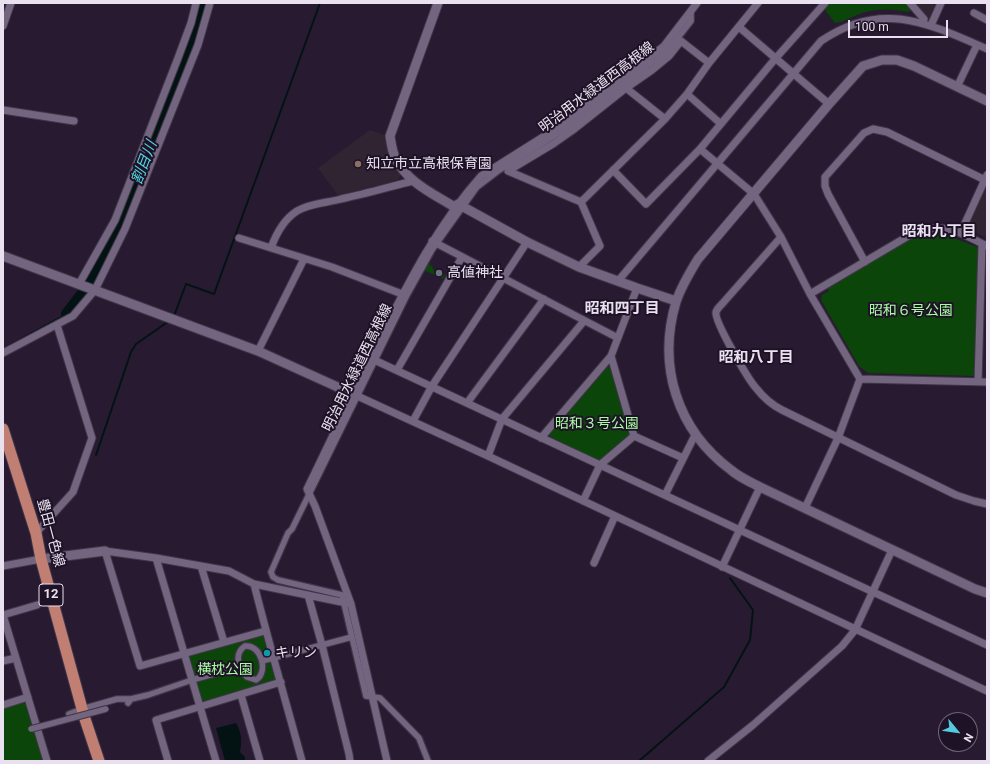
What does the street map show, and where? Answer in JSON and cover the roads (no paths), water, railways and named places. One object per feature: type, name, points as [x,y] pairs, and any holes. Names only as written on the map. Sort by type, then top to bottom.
[{"type":"main road","name":"豊田一色線","points":[[3,430],[36,534],[41,558],[82,709],[99,761]]},
{"type":"street","points":[[3,26],[11,3]]},
{"type":"street","points":[[82,285],[115,220],[178,58],[191,23],[196,3]]},
{"type":"street","points":[[3,354],[73,316],[95,290],[126,229],[198,46],[210,3]]},
{"type":"street","points":[[438,3],[390,136],[394,157],[403,170],[413,181],[527,242],[579,267],[676,301]]},
{"type":"street","points":[[579,267],[600,246],[581,202],[508,171],[553,144],[623,84],[664,46],[697,3]]},
{"type":"street","points":[[581,202],[665,119],[687,94],[758,3]]},
{"type":"street","points":[[613,170],[646,204],[700,149],[775,59],[825,3]]},
{"type":"street","points":[[910,3],[928,22]]},
{"type":"street","points":[[928,22],[941,3]]},
{"type":"street","points":[[618,281],[831,31],[846,22],[873,13],[890,12],[918,17],[987,49]]},
{"type":"street","points":[[974,13],[987,20]]},
{"type":"street","points":[[739,27],[829,104]]},
{"type":"street","points":[[387,761],[373,697],[348,604],[307,489],[373,359],[402,294],[434,242],[481,176],[562,126],[623,84],[652,70],[669,56],[681,41],[710,63]]},
{"type":"street","points":[[957,87],[977,45]]},
{"type":"street","points":[[987,101],[914,66],[897,60],[882,60],[863,66],[698,259],[685,281],[676,301],[670,330],[669,357],[672,382],[678,402],[695,435],[713,455],[731,471],[760,487],[892,550],[975,589],[987,593]]},
{"type":"street","points":[[623,84],[665,119]]},
{"type":"street","points":[[687,94],[721,124]]},
{"type":"street","points":[[3,110],[74,121]]},
{"type":"street","points":[[865,262],[828,194],[825,186],[825,177],[864,133],[874,129],[887,132],[986,177],[961,232]]},
{"type":"street","points":[[700,149],[754,194],[781,238],[810,294],[860,379]]},
{"type":"street","points":[[271,248],[276,233],[289,217],[298,211],[311,205],[342,199],[413,181]]},
{"type":"street","points":[[810,294],[910,235],[924,230],[941,228],[953,229],[961,232],[985,245],[978,382]]},
{"type":"street","points":[[239,238],[332,267],[402,294]]},
{"type":"street","points":[[781,238],[716,312],[717,319],[755,388],[770,403],[782,410],[956,495],[974,502],[987,504]]},
{"type":"street","points":[[434,242],[618,338]]},
{"type":"street","name":"明治用水緑道西高根線","points":[[373,359],[434,242]]},
{"type":"street","points":[[413,421],[432,386],[527,242]]},
{"type":"street","points":[[3,256],[258,351],[413,421],[987,691]]},
{"type":"street","points":[[397,370],[462,257]]},
{"type":"street","points":[[258,351],[304,259]]},
{"type":"street","points":[[541,438],[611,356],[637,288]]},
{"type":"street","points":[[467,403],[544,299]]},
{"type":"street","points":[[488,456],[502,419],[584,321]]},
{"type":"street","points":[[36,534],[73,492],[92,438],[57,325]]},
{"type":"street","points":[[611,356],[634,436],[683,458]]},
{"type":"street","points":[[373,359],[987,645]]},
{"type":"street","points":[[805,508],[838,438],[860,379]]},
{"type":"street","points":[[860,379],[987,382]]},
{"type":"street","points":[[665,495],[695,435]]},
{"type":"street","points":[[583,501],[600,465],[634,436]]},
{"type":"street","points":[[722,567],[760,487]]},
{"type":"street","points":[[309,494],[292,529],[288,533],[271,572],[273,577],[278,580],[342,595],[348,604],[352,637],[366,696],[380,698],[419,738],[428,761]]},
{"type":"street","points":[[594,563],[615,516]]},
{"type":"street","points":[[708,761],[842,646],[855,630],[892,550]]},
{"type":"street","points":[[3,566],[41,558],[105,552],[156,558],[228,571],[254,584],[348,604]]},
{"type":"street","points":[[105,552],[140,666],[266,631]]},
{"type":"street","points":[[156,558],[216,761]]},
{"type":"street","points":[[201,566],[224,642]]},
{"type":"street","points":[[254,584],[302,761]]},
{"type":"street","points":[[308,595],[322,645],[350,761]]},
{"type":"street","points":[[37,605],[3,615],[47,761]]},
{"type":"street","points":[[262,661],[352,637]]},
{"type":"street","points":[[245,646],[249,646],[254,648],[262,661],[261,676],[256,680],[246,677],[239,667],[239,653],[245,646]]},
{"type":"street","points":[[3,661],[16,658]]},
{"type":"street","points":[[69,714],[117,699],[129,701],[192,680],[239,667]]},
{"type":"street","points":[[168,761],[156,720],[281,682]]},
{"type":"street","points":[[241,694],[260,761]]},
{"type":"street","points":[[3,705],[28,698]]},
{"type":"street","points":[[31,729],[106,709]]},
{"type":"waterway","name":"割目川","points":[[67,314],[84,292],[123,221],[188,54],[198,26],[202,3]]},
{"type":"waterway","points":[[174,316],[186,284],[214,294],[320,3]]},
{"type":"waterway","points":[[3,349],[67,314]]},
{"type":"waterway","points":[[96,455],[131,352],[136,344],[169,321]]},
{"type":"waterway","points":[[639,761],[724,687],[750,640],[753,610],[730,578]]},
{"type":"place","name":"知立市立高根保育園","points":[[358,164]]},
{"type":"place","name":"高値神社","points":[[439,273]]},
{"type":"place","name":"キリン","points":[[267,653]]},
{"type":"district","name":"昭和九丁目","points":[[939,232]]},
{"type":"district","name":"昭和四丁目","points":[[622,309]]},
{"type":"district","name":"昭和八丁目","points":[[756,358]]},
{"type":"park label","name":"昭和６号公園","points":[[911,311]]},
{"type":"park label","name":"昭和３号公園","points":[[597,424]]},
{"type":"park label","name":"横枕公園","points":[[225,670]]}]
